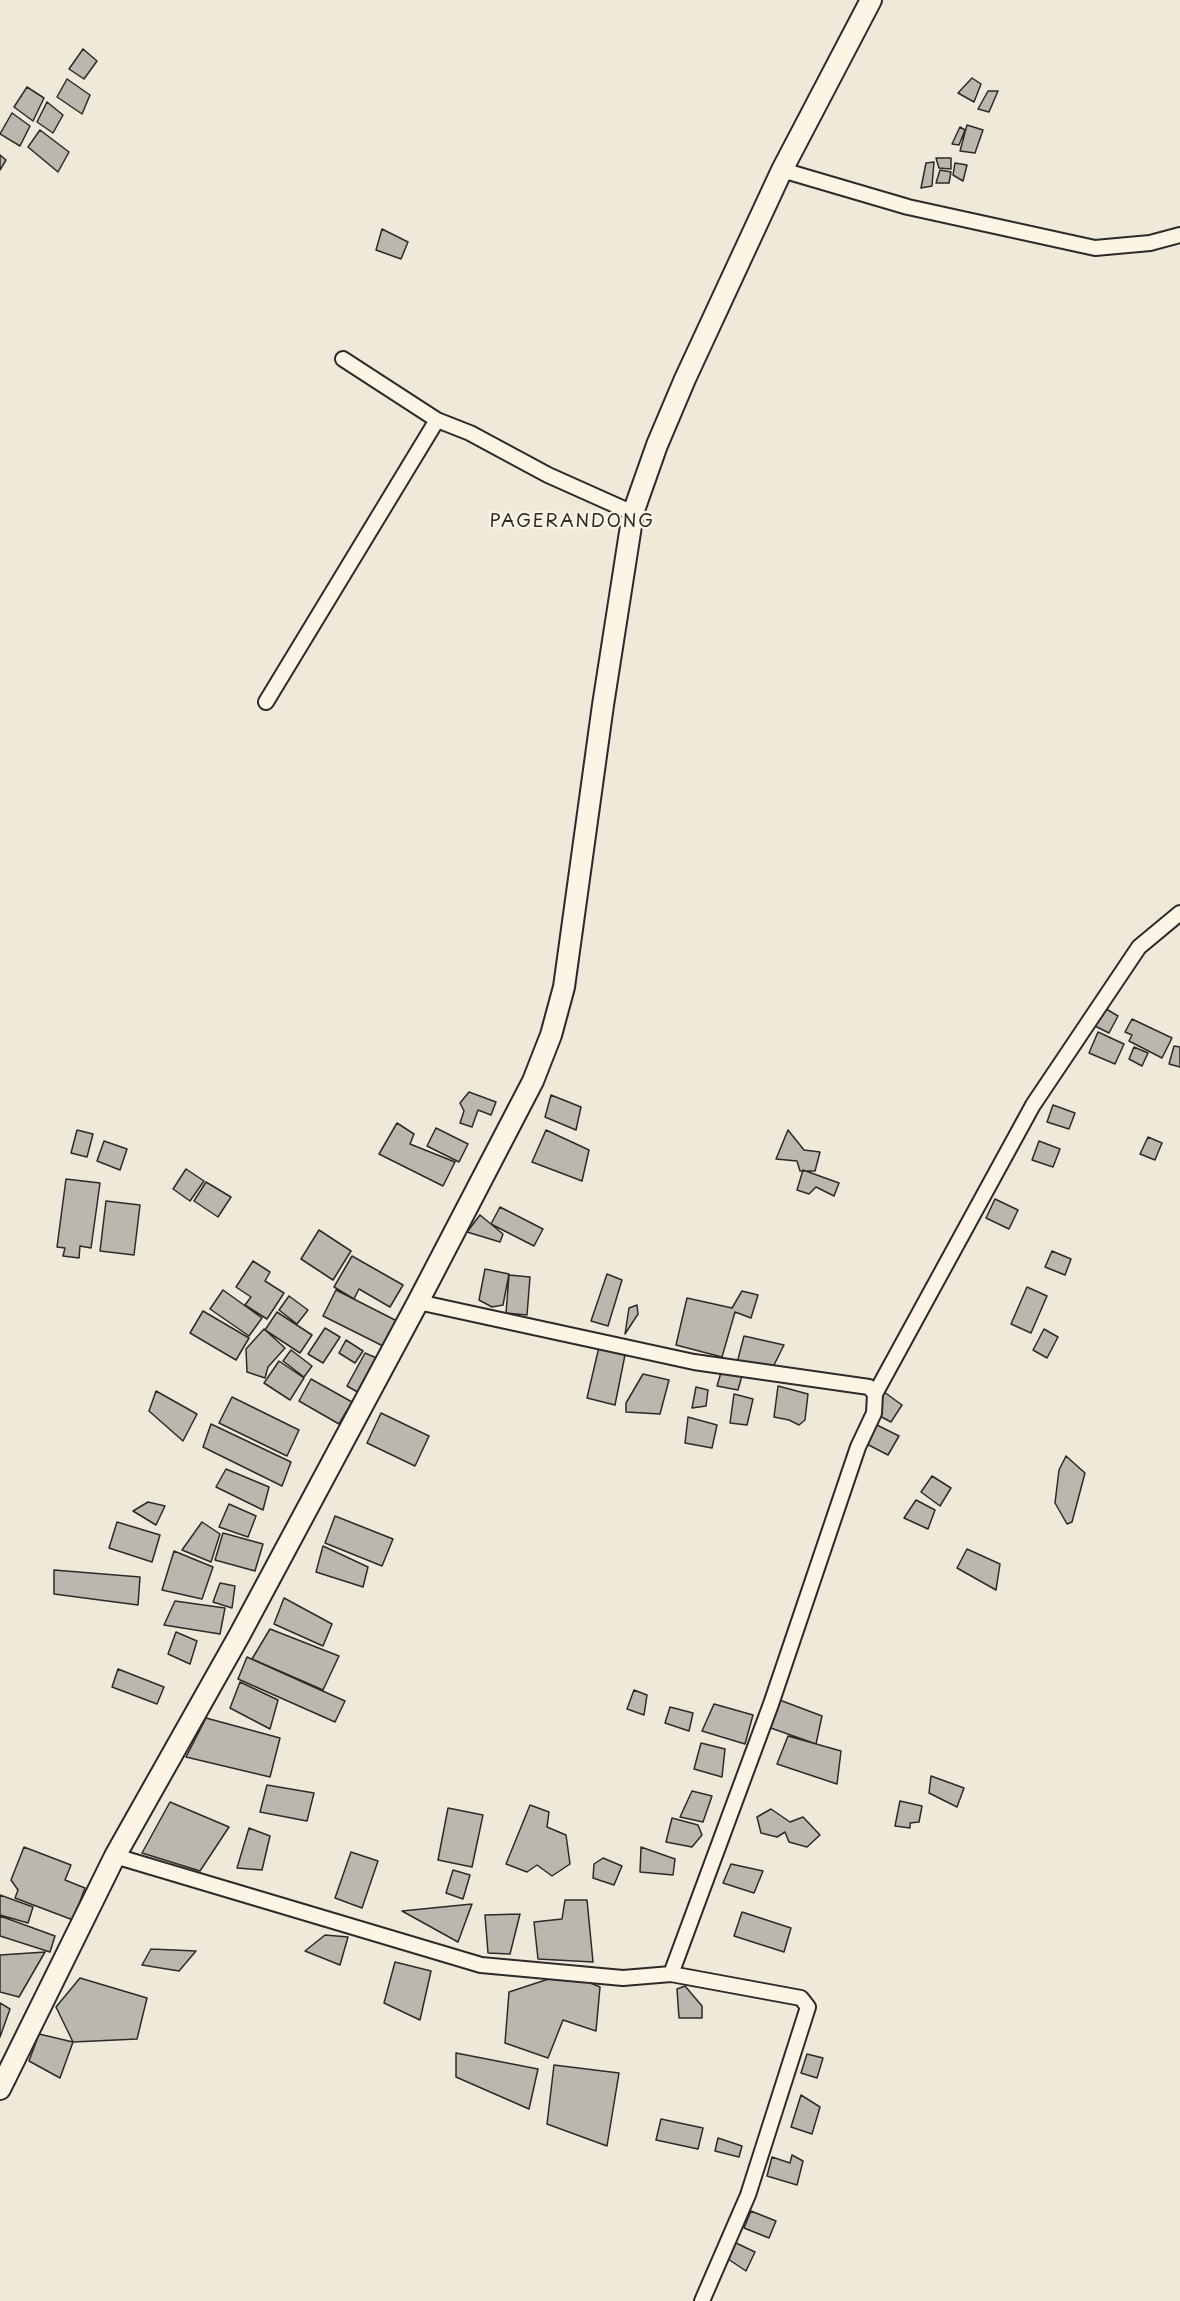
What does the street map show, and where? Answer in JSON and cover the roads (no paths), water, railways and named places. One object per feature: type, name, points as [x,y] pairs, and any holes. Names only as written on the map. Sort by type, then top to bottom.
[{"type":"street","points":[[0,2089],[116,1856],[239,1636],[418,1302],[533,1081],[551,1035],[564,987],[603,705],[633,513],[657,446],[685,379],[782,170],[871,0]]},
{"type":"street","points":[[782,170],[908,207],[1095,248],[1150,243],[1180,235]]},
{"type":"street","points":[[343,359],[437,420],[470,432],[548,475],[633,513]]},
{"type":"street","points":[[266,702],[437,420]]},
{"type":"street","points":[[670,1974],[771,1704],[858,1447],[874,1413],[875,1394],[1033,1105],[1139,947],[1180,913]]},
{"type":"street","points":[[418,1302],[694,1362],[869,1388],[875,1394]]},
{"type":"street","points":[[116,1856],[481,1965],[623,1978],[670,1974],[801,1998],[808,2007],[748,2195],[702,2301]]},
{"type":"district","name":"PAGERANDONG","points":[[572,522]]}]
